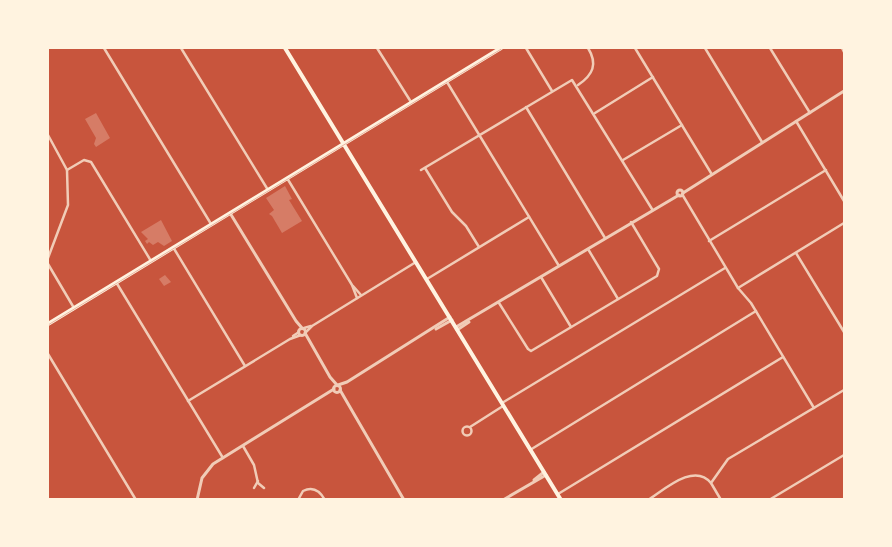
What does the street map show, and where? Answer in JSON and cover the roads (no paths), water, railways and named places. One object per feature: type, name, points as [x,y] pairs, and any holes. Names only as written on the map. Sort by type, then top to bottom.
[{"type":"main road","points":[[286,48],[561,500]]},
{"type":"main road","points":[[48,324],[501,48]]},
{"type":"street","points":[[104,48],[211,224]]},
{"type":"street","points":[[181,48],[268,190]]},
{"type":"street","points":[[377,48],[411,102]]},
{"type":"street","points":[[526,48],[552,91]]},
{"type":"street","points":[[578,85],[588,78],[594,66],[593,58],[588,48]]},
{"type":"street","points":[[635,48],[711,173]]},
{"type":"street","points":[[705,48],[762,142]]},
{"type":"street","points":[[770,48],[810,112]]},
{"type":"street","points":[[842,48],[844,52]]},
{"type":"street","points":[[594,113],[653,77]]},
{"type":"street","points":[[421,170],[573,80],[578,85],[652,209]]},
{"type":"street","points":[[446,81],[559,266]]},
{"type":"street","points":[[457,329],[844,91]]},
{"type":"street","points":[[526,107],[605,238]]},
{"type":"street","points":[[796,121],[844,201]]},
{"type":"street","points":[[623,160],[682,124]]},
{"type":"street","points":[[48,135],[67,170],[68,204],[48,258]]},
{"type":"street","points":[[67,170],[84,160],[91,162],[151,261]]},
{"type":"street","points":[[425,168],[452,212],[466,226],[479,247]]},
{"type":"street","points":[[709,241],[826,170]]},
{"type":"street","points":[[287,178],[352,285],[361,296]]},
{"type":"street","points":[[680,193],[725,268],[756,311],[814,408]]},
{"type":"street","points":[[230,212],[404,500]]},
{"type":"street","points":[[427,279],[529,217]]},
{"type":"street","points":[[499,302],[531,351],[572,328],[660,273],[631,222]]},
{"type":"street","points":[[738,288],[844,223]]},
{"type":"street","points":[[174,247],[246,366]]},
{"type":"street","points":[[588,249],[618,299]]},
{"type":"street","points":[[796,253],[844,332]]},
{"type":"street","points":[[188,401],[416,262]]},
{"type":"street","points":[[48,264],[74,308]]},
{"type":"street","points":[[470,427],[503,404],[725,268]]},
{"type":"street","points":[[541,277],[572,328]]},
{"type":"street","points":[[116,282],[223,458]]},
{"type":"street","points":[[352,285],[357,298]]},
{"type":"street","points":[[530,450],[756,311]]},
{"type":"street","points":[[198,500],[199,487],[204,474],[223,458],[451,319]]},
{"type":"street","points":[[48,354],[136,500]]},
{"type":"street","points":[[558,494],[783,357]]},
{"type":"street","points":[[711,483],[728,459],[844,390]]},
{"type":"street","points":[[243,446],[254,465],[258,481],[264,488]]},
{"type":"street","points":[[769,500],[844,455]]},
{"type":"street","points":[[503,500],[545,474]]},
{"type":"street","points":[[648,500],[691,475],[702,476],[711,483],[721,500]]},
{"type":"street","points":[[254,488],[258,481]]},
{"type":"street","points":[[298,500],[303,491],[314,489],[325,500]]},
{"type":"tram line","points":[[48,325],[503,48]]}]
